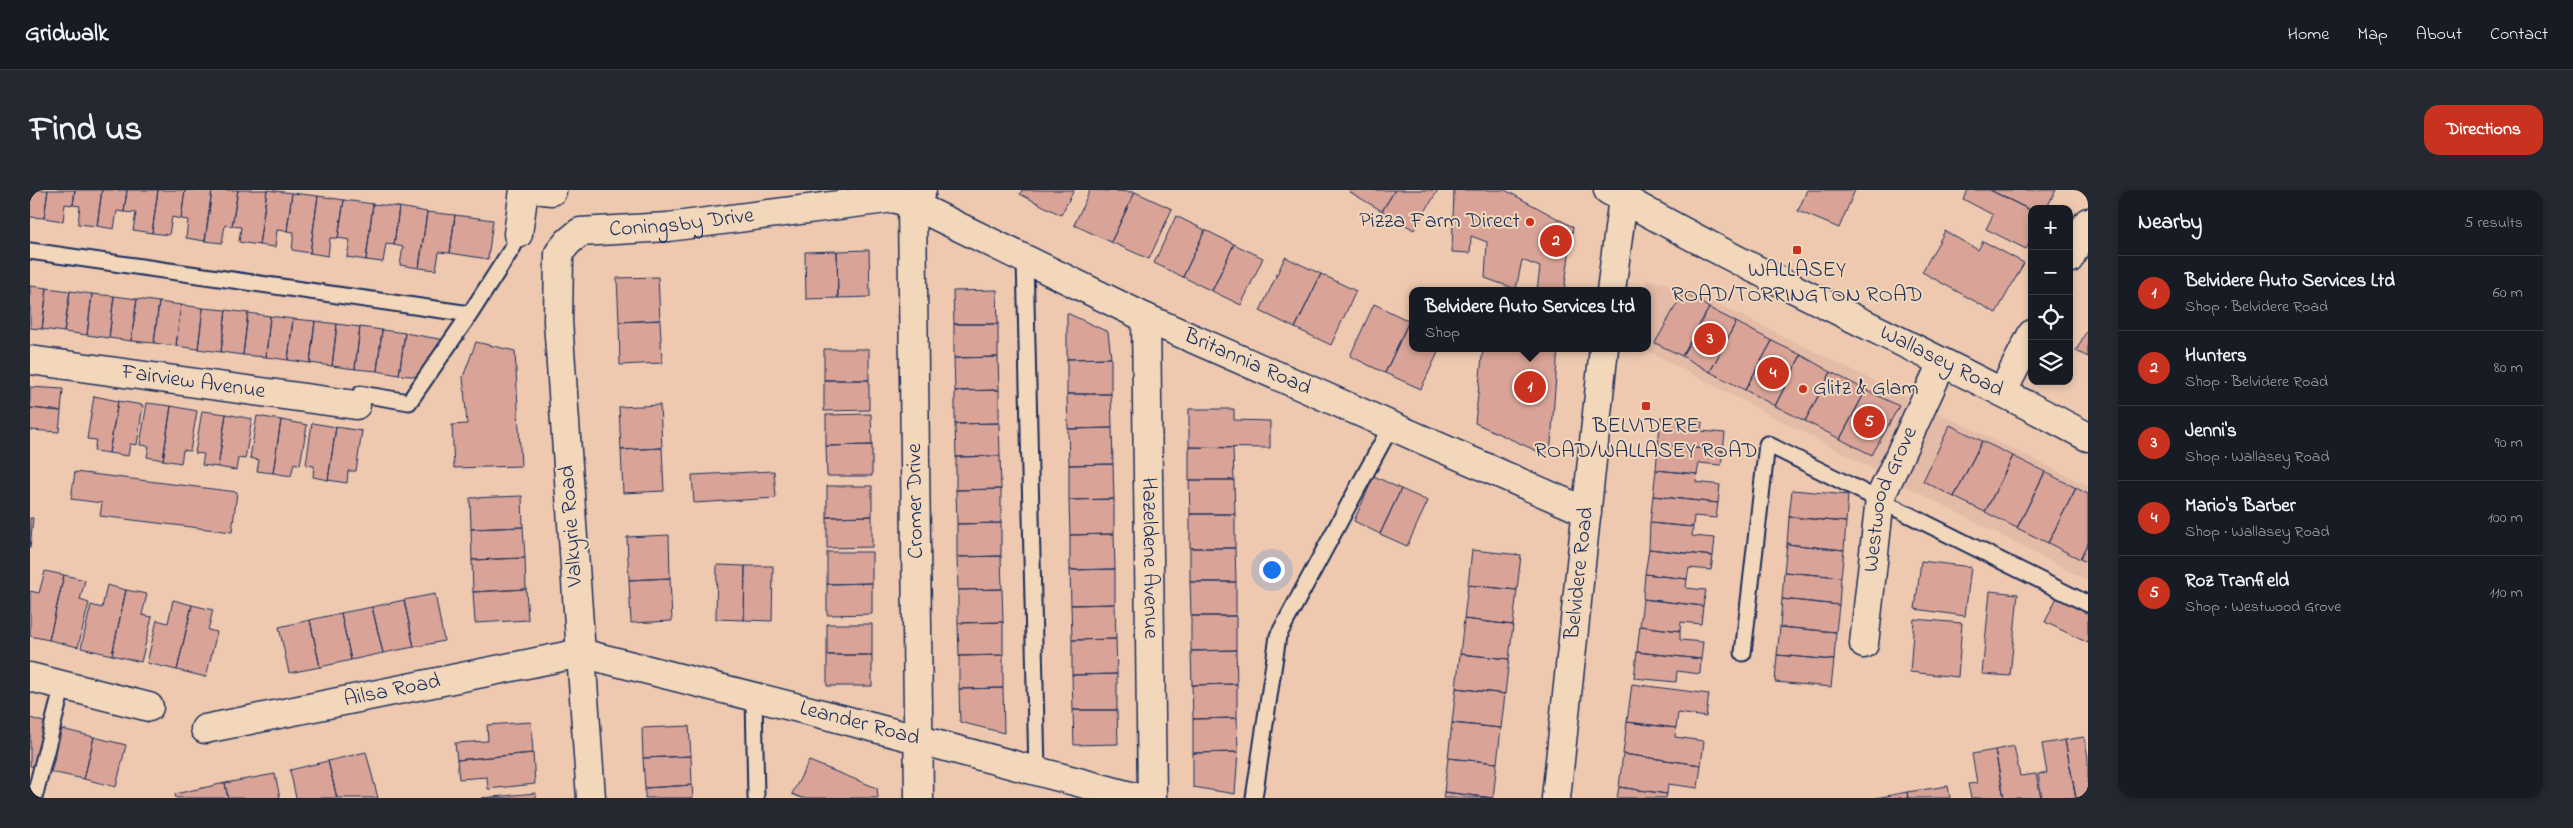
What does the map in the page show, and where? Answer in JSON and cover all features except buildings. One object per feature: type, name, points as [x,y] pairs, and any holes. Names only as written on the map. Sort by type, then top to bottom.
[{"type":"street","points":[[518,234],[524,190]]},
{"type":"street","points":[[1611,287],[1616,194]]},
{"type":"street","name":"Wallasey Road","points":[[1616,194],[1701,242],[1942,363],[2003,391],[2088,437]]},
{"type":"street","name":"Coningsby Drive","points":[[559,253],[580,232],[668,227],[894,198],[917,197]]},
{"type":"street","name":"Britannia Road","points":[[917,197],[1025,259],[1146,318],[1587,512]]},
{"type":"street","name":"Cromer Drive","points":[[917,197],[919,798]]},
{"type":"street","points":[[2073,251],[2088,222]]},
{"type":"street","name":"Valkyrie Road","points":[[559,253],[558,321],[591,798]]},
{"type":"street","name":"Hazeldene Avenue","points":[[1146,318],[1152,798]]},
{"type":"street","points":[[2003,391],[2029,340]]},
{"type":"street","name":"Belvidere Road","points":[[1556,798],[1604,352]]},
{"type":"street","name":"Fairview Avenue","points":[[30,360],[356,405]]},
{"type":"street","name":"Westwood Grove","points":[[1864,644],[1880,498],[1942,363]]},
{"type":"street","name":"Leander Road","points":[[581,653],[1138,798]]},
{"type":"street","name":"Ailsa Road","points":[[205,729],[581,653]]},
{"type":"street","points":[[30,677],[150,707]]},
{"type":"lane","points":[[356,405],[362,394],[409,402],[470,314],[513,247],[518,234]]},
{"type":"lane","points":[[30,251],[470,314]]},
{"type":"lane","points":[[1025,259],[1037,772]]},
{"type":"lane","points":[[1254,798],[1278,636],[1391,426]]},
{"type":"lane","points":[[1743,653],[1768,444],[1880,498],[2088,604]]},
{"type":"lane","points":[[34,798],[63,685]]},
{"type":"lane","points":[[754,697],[756,798]]},
{"type":"shaded area","points":[[1646,280],[1681,286],[2088,486],[2088,581],[1650,352],[1651,287],[1646,287]]},
{"type":"place","name":"Pizza Farm Direct","points":[[1530,222]]},
{"type":"place","name":"Hunters","points":[[1556,241]]},
{"type":"place","name":"WALLASEY ROAD/TORRINGTON ROAD","points":[[1797,250]]},
{"type":"place","name":"Jenni's","points":[[1710,339]]},
{"type":"place","name":"Mario's Barber","points":[[1773,373]]},
{"type":"place","name":"Belvidere Auto Services Ltd","points":[[1530,387]]},
{"type":"place","name":"Glitz & Glam","points":[[1803,389]]},
{"type":"place","name":"BELVIDERE ROAD/WALLASEY ROAD","points":[[1646,406]]},
{"type":"place","name":"Roz Tranfield","points":[[1869,422]]}]
